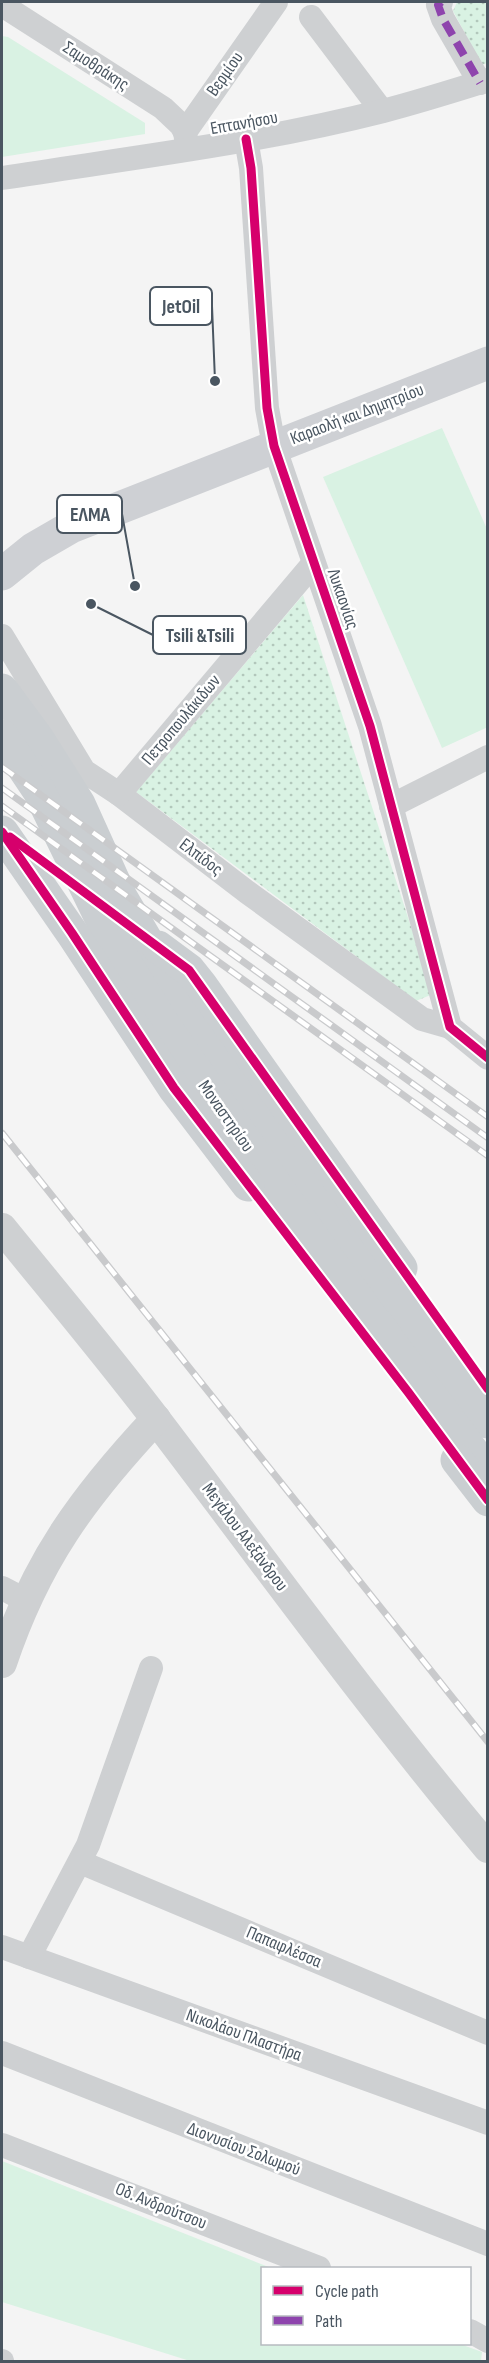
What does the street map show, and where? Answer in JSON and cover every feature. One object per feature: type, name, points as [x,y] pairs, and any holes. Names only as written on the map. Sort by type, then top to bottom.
[{"type":"main road","name":"Καραολή και Δημητρίου","points":[[2,574],[33,549],[71,527],[488,363]]},
{"type":"main road","name":"Μοναστηρίου","points":[[2,690],[38,739],[79,804],[121,897],[189,1013],[473,1408],[488,1472]]},
{"type":"main road","name":"Μοναστηρίου","points":[[2,736],[39,791],[97,913],[152,1007],[198,1077],[327,1258],[473,1408]]},
{"type":"main road","points":[[2,832],[189,970],[473,1408]]},
{"type":"main road","points":[[2,832],[174,1088],[401,1382],[488,1500]]},
{"type":"street","name":"Βερμίου","points":[[186,141],[276,2]]},
{"type":"street","points":[[439,3],[443,19],[484,81]]},
{"type":"street","name":"Σαμοθράκης","points":[[2,5],[163,108],[182,125],[186,141]]},
{"type":"street","points":[[310,17],[382,111]]},
{"type":"street","name":"Επτανήσου","points":[[2,178],[186,141],[246,139],[382,111],[484,81]]},
{"type":"street","name":"Λυκαονίας","points":[[246,139],[251,168],[267,408],[274,446],[370,726],[450,1027]]},
{"type":"street","name":"Πετροπουλάκιδων","points":[[119,794],[313,564]]},
{"type":"street","name":"Ελπίδος","points":[[2,636],[84,771],[119,794],[247,892],[422,1019],[450,1027]]},
{"type":"street","points":[[391,806],[488,757]]},
{"type":"street","points":[[450,1027],[484,1048]]},
{"type":"street","name":"Μεγάλου Αλεξάνδρου","points":[[2,1228],[156,1419],[348,1673],[488,1848]]},
{"type":"street","points":[[2,1664],[14,1594],[60,1537],[116,1461],[156,1419]]},
{"type":"street","points":[[29,1957],[80,1862],[151,1668]]},
{"type":"street","name":"Παπαφλέσσα","points":[[80,1862],[488,2033]]},
{"type":"street","name":"Νικολάου Πλαστήρα","points":[[2,1947],[488,2123]]},
{"type":"street","name":"Διονυσίου Σολωμού","points":[[2,2054],[488,2244]]},
{"type":"street","name":"Οδ. Ανδρούτσου","points":[[2,2145],[316,2267]]},
{"type":"street","points":[[471,2332],[488,2341]]},
{"type":"green space","points":[[457,2],[487,2],[487,63],[482,65],[453,11]]},
{"type":"green space","points":[[2,36],[8,37],[145,123],[145,134],[2,157]]},
{"type":"green space","points":[[442,428],[487,529],[488,727],[442,748],[323,477]]},
{"type":"green space","points":[[303,595],[433,994],[416,1001],[136,792]]},
{"type":"green space","points":[[2,2161],[268,2267],[261,2267],[261,2345],[463,2345],[482,2352],[481,2361],[190,2361],[2,2302]]},
{"type":"railway","points":[[2,767],[488,1117]]},
{"type":"railway","points":[[2,788],[488,1138]]},
{"type":"railway","points":[[2,806],[488,1156]]},
{"type":"railway","points":[[2,1133],[488,1742]]},
{"type":"marked path","points":[[441,2],[438,5],[443,19],[480,83]]},
{"type":"cycle path","points":[[246,139],[251,168],[267,408],[274,446],[370,726],[450,1027],[488,1058]]},
{"type":"cycle path","points":[[2,832],[174,1088],[408,1392],[488,1500]]},
{"type":"cycle path","points":[[10,837],[189,970],[488,1389]]},
{"type":"place","name":"JetOil","points":[[215,381]]},
{"type":"place","name":"ΕΛΜΑ","points":[[135,586]]},
{"type":"place","name":"Tsili &Tsili","points":[[91,604]]}]
